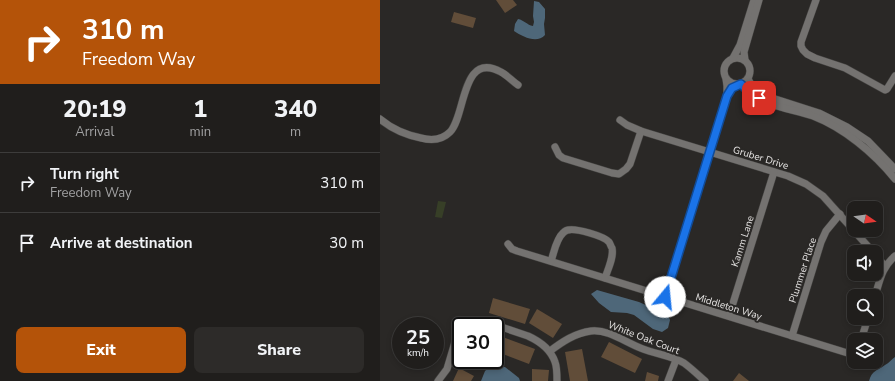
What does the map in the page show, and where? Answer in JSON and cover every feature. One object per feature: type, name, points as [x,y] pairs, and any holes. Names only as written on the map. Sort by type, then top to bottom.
[{"type":"street","points":[[733,58],[740,45],[754,0]]},
{"type":"street","points":[[727,96],[732,88],[746,81],[750,75],[750,67],[745,60],[744,52],[759,0]]},
{"type":"street","points":[[816,0],[801,42],[801,46],[807,54],[845,68],[885,90],[889,87],[895,76]]},
{"type":"street","points":[[665,297],[727,96],[728,86],[724,75],[724,66],[733,58],[737,57],[745,60]]},
{"type":"street","points":[[380,119],[402,132],[427,140],[438,139],[451,131],[454,126],[474,72],[484,67],[491,68],[500,72],[518,85]]},
{"type":"street","points":[[726,79],[732,84],[740,84],[770,104],[813,116],[845,129],[887,169],[895,179]]},
{"type":"street","points":[[748,79],[754,89],[763,95],[819,113],[868,141],[895,169]]},
{"type":"street","name":"Gruber Drive","points":[[620,120],[641,131],[798,180],[823,196],[867,245]]},
{"type":"street","points":[[555,147],[558,155],[563,158],[619,174],[630,164],[641,131]]},
{"type":"street","name":"Kamm Lane","points":[[729,316],[774,172]]},
{"type":"street","name":"Plummer Place","points":[[792,336],[821,242],[826,231],[840,214]]},
{"type":"street","points":[[551,261],[561,235],[569,229],[576,229],[605,239],[610,243],[612,256],[605,278]]},
{"type":"street","name":"Middleton Way","points":[[508,244],[517,251],[847,353]]},
{"type":"street","points":[[877,289],[885,266],[895,256]]},
{"type":"street","points":[[504,328],[535,339],[550,351],[556,363],[557,381]]},
{"type":"street","name":"White Oak Court","points":[[550,351],[570,337],[580,333],[592,331],[604,332],[642,349],[682,362],[705,381]]},
{"type":"street","points":[[438,381],[447,369],[452,352]]},
{"type":"street","points":[[668,381],[676,360]]},
{"type":"green space","points":[[438,201],[446,202],[442,218],[435,217]]},
{"type":"water","points":[[534,1],[539,2],[545,9],[545,35],[542,38],[530,39],[514,31],[515,24],[518,19],[533,26]]},
{"type":"water","points":[[597,290],[639,302],[668,315],[670,320],[668,328],[662,332],[653,329],[634,315],[611,312],[599,303],[591,294]]},
{"type":"water","points":[[895,357],[895,381],[869,381],[873,373],[879,369],[883,369],[883,366]]},
{"type":"water","points":[[505,367],[519,378],[520,381],[481,381],[487,369],[504,369]]},
{"type":"building","points":[[496,0],[513,0],[517,5],[505,13]]},
{"type":"building","points":[[454,12],[476,18],[473,28],[451,22]]},
{"type":"building","points":[[493,298],[530,309],[525,324],[489,313]]},
{"type":"building","points":[[537,309],[562,324],[553,338],[529,323]]},
{"type":"building","points":[[504,337],[535,349],[529,364],[504,354]]},
{"type":"building","points":[[609,342],[642,359],[635,373],[601,357]]},
{"type":"building","points":[[582,349],[588,381],[570,381],[565,352]]},
{"type":"building","points":[[459,369],[474,376],[471,381],[453,381]]},
{"type":"building","points":[[532,369],[549,370],[548,381],[532,381]]},
{"type":"building","points":[[647,372],[659,376],[658,381],[645,381]]},
{"type":"building","points":[[739,373],[749,381],[733,381]]},
{"type":"route","points":[[665,297],[727,96],[732,88],[741,84],[759,98]]}]
